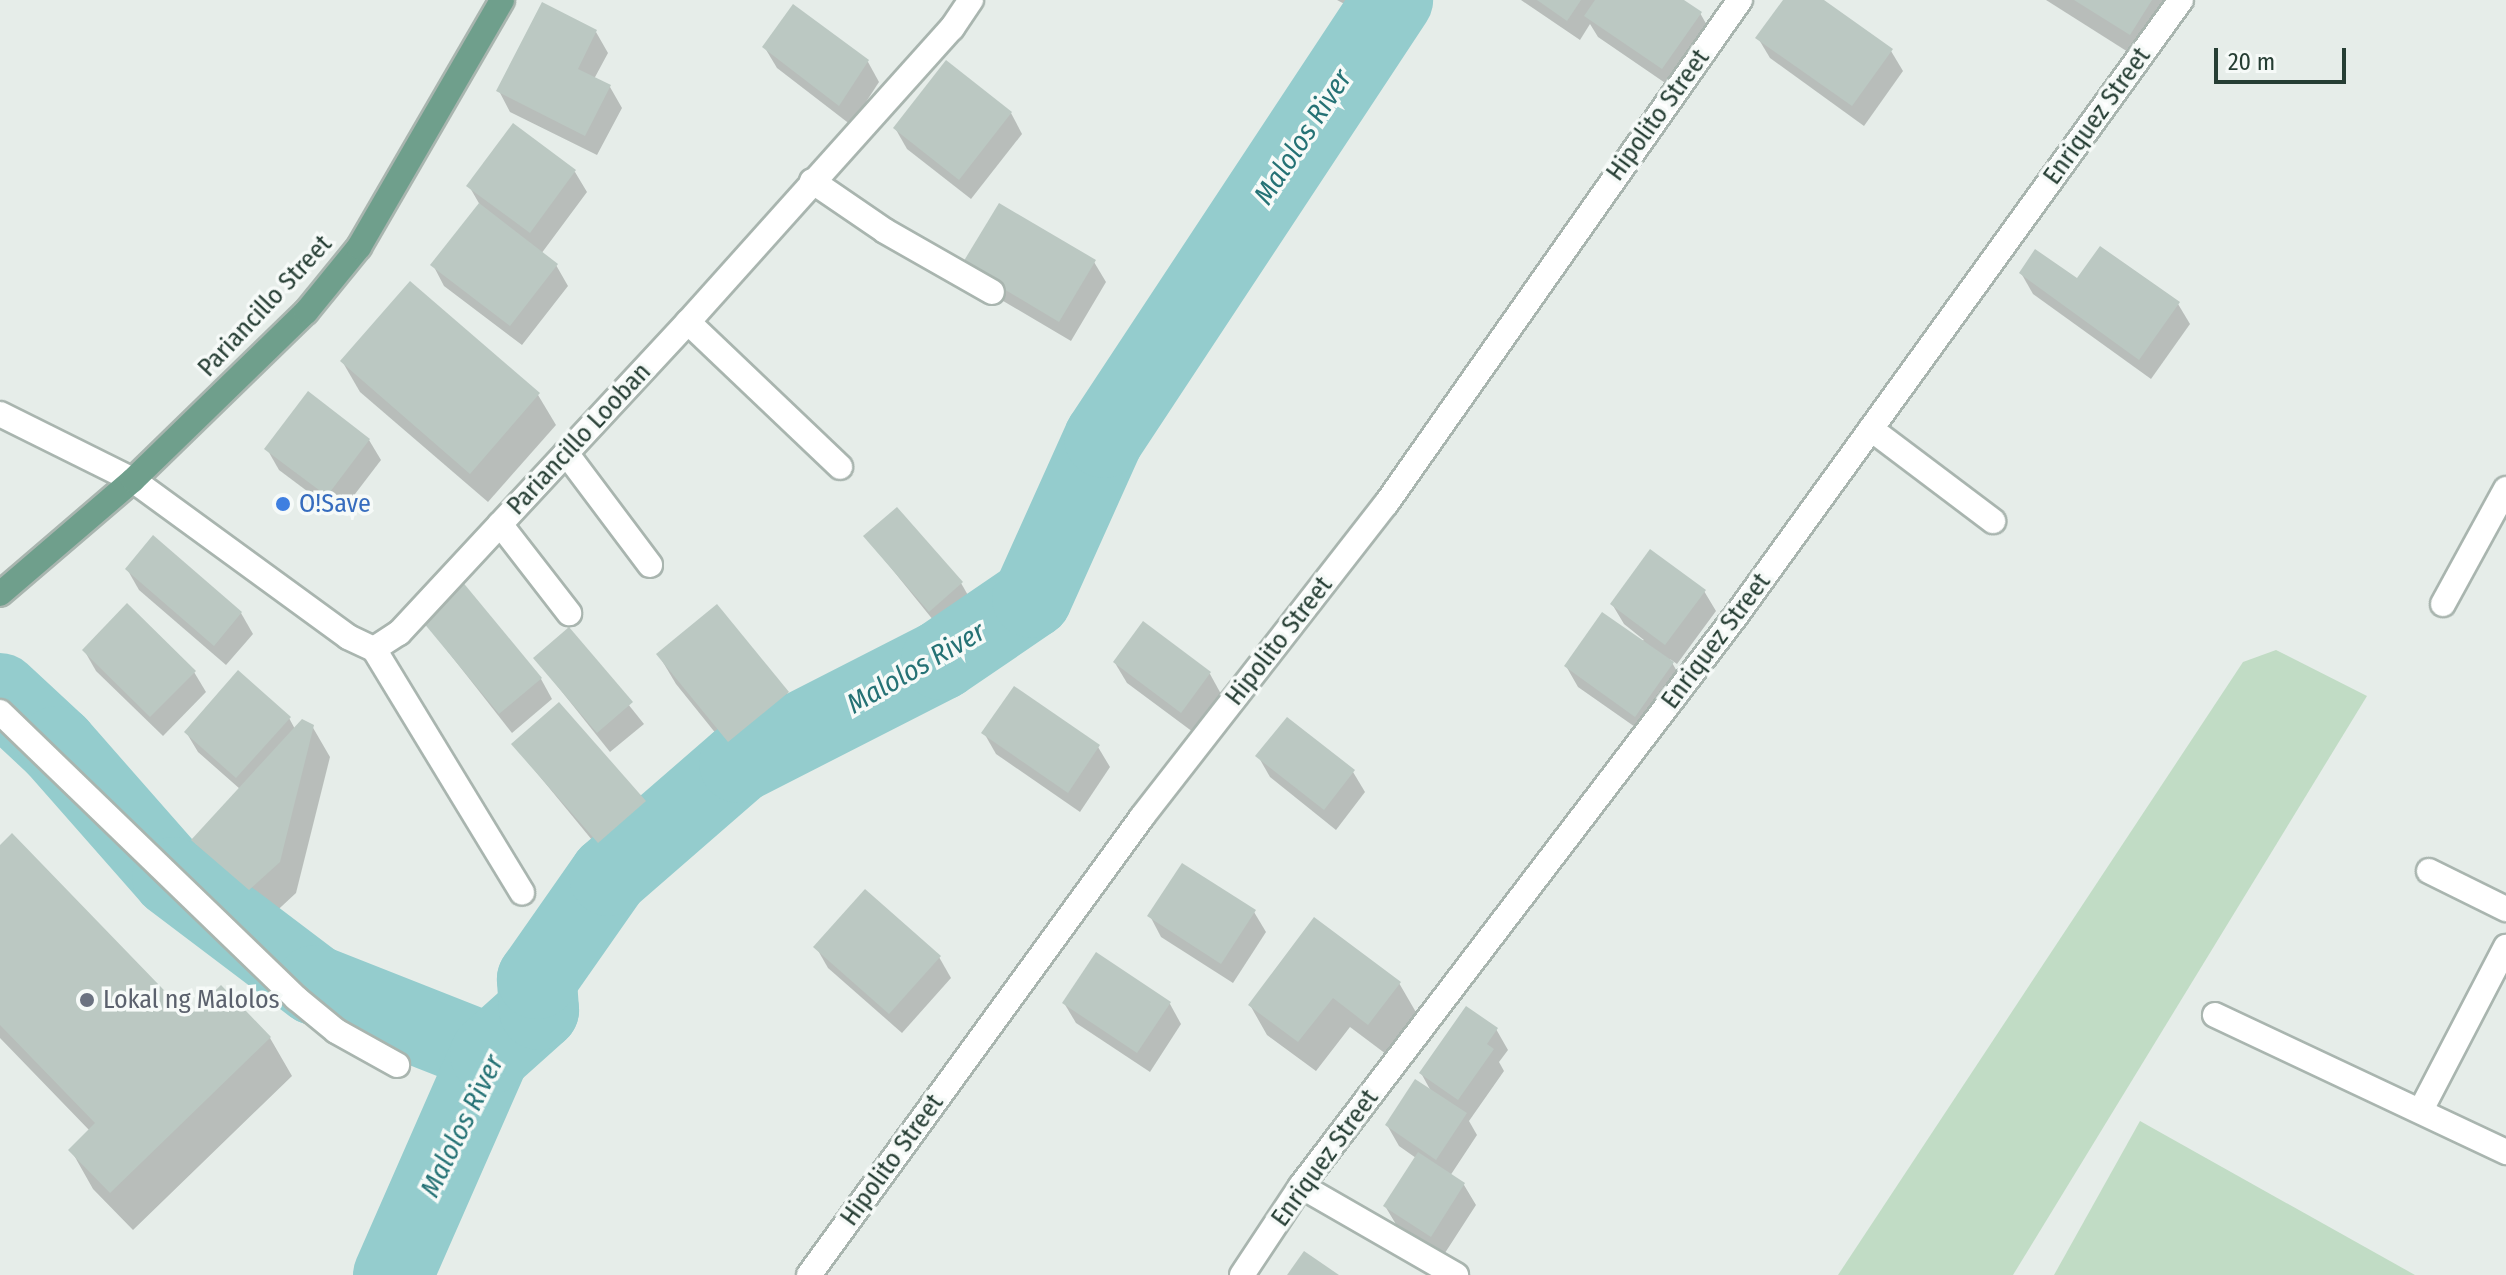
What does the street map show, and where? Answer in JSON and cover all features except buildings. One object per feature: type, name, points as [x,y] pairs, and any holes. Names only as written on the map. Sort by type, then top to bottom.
[{"type":"main road","name":"Pariancillo Street","points":[[0,594],[133,480],[306,312],[359,247],[502,0]]},
{"type":"street","name":"Pariancillo Looban","points":[[374,649],[399,633],[688,322],[952,28],[971,0]]},
{"type":"street","name":"Hipolito Street","points":[[809,1275],[1142,817],[1386,504],[1740,0]]},
{"type":"street","name":"Enriquez Street","points":[[1242,1275],[1301,1186],[1726,629],[2181,0]]},
{"type":"street","points":[[812,181],[885,231],[992,292]]},
{"type":"street","points":[[688,322],[840,467]]},
{"type":"street","points":[[0,414],[133,480],[348,637],[374,649],[522,892]]},
{"type":"street","points":[[1871,429],[1993,521]]},
{"type":"street","points":[[566,453],[650,565]]},
{"type":"street","points":[[2443,604],[2506,489]]},
{"type":"street","points":[[500,524],[569,613]]},
{"type":"street","points":[[0,712],[296,998],[336,1031],[397,1065]]},
{"type":"street","points":[[2429,871],[2506,909]]},
{"type":"street","points":[[2421,1110],[2506,947]]},
{"type":"street","points":[[2215,1015],[2506,1152]]},
{"type":"street","points":[[1301,1186],[1456,1275]]},
{"type":"green space","points":[[2276,650],[2367,696],[2013,1275],[1838,1275],[2243,662]]},
{"type":"green space","points":[[2140,1121],[2415,1275],[2054,1275]]},
{"type":"waterway","name":"Malolos River","points":[[393,1275],[490,1054],[539,1010],[537,979],[609,876],[739,763],[941,660],[1032,598],[1104,438],[1393,0]]},
{"type":"waterway","points":[[0,693],[57,746],[172,877],[315,985],[490,1054]]},
{"type":"place","name":"O!Save","points":[[283,504]]},
{"type":"place","name":"Lokal ng Malolos","points":[[87,1000]]}]
